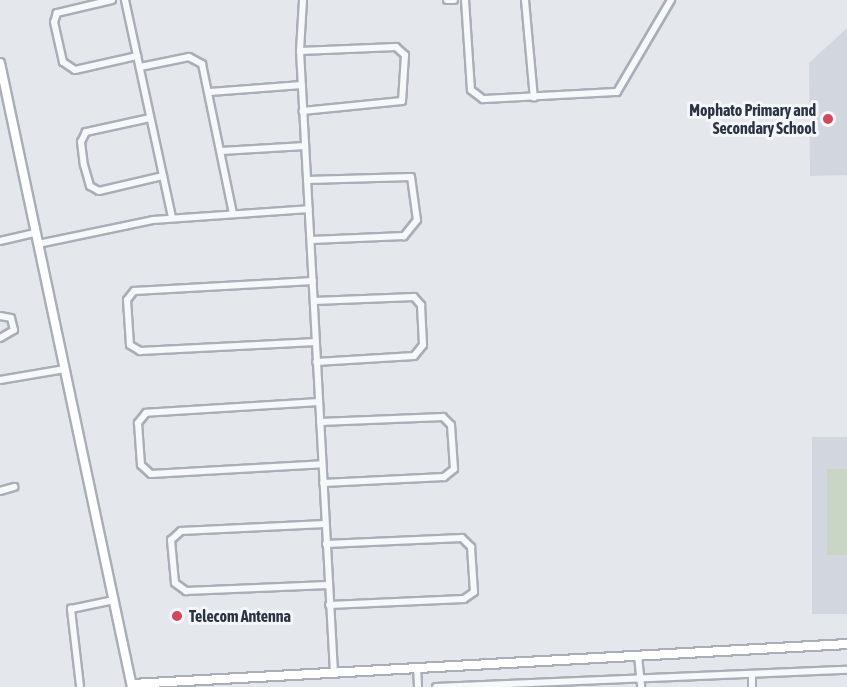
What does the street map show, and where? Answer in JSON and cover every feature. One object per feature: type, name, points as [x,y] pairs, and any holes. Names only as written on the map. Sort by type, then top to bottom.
[{"type":"street","points":[[112,0],[57,13],[54,22],[63,62],[75,70],[138,56]]},
{"type":"street","points":[[125,0],[172,218]]},
{"type":"street","points":[[303,0],[300,51],[334,672]]},
{"type":"street","points":[[447,0],[454,0]]},
{"type":"street","points":[[465,0],[471,90],[475,97],[534,98],[617,92],[671,0]]},
{"type":"street","points":[[525,0],[534,98]]},
{"type":"street","points":[[300,51],[396,47],[405,55],[404,94],[395,105],[303,111]]},
{"type":"street","points":[[140,67],[195,58],[202,64],[210,92],[232,214]]},
{"type":"street","points":[[0,63],[132,685],[220,683],[334,672],[847,644]]},
{"type":"street","points":[[210,92],[302,85]]},
{"type":"street","points":[[150,118],[86,132],[81,142],[84,165],[90,186],[99,190],[163,177]]},
{"type":"street","points":[[221,151],[305,146]]},
{"type":"street","points":[[307,180],[411,177],[417,220],[404,236],[311,240]]},
{"type":"street","points":[[38,244],[172,218],[309,209]]},
{"type":"street","points":[[0,241],[36,233]]},
{"type":"street","points":[[313,281],[134,291],[127,300],[130,345],[141,351],[316,342]]},
{"type":"street","points":[[314,302],[414,297],[421,305],[422,315],[423,345],[414,356],[316,362]]},
{"type":"street","points":[[0,316],[11,318],[14,330],[0,338]]},
{"type":"street","points":[[0,380],[65,369]]},
{"type":"street","points":[[319,402],[146,413],[138,423],[141,465],[151,474],[322,464]]},
{"type":"street","points":[[320,422],[443,417],[451,425],[454,469],[444,477],[323,483]]},
{"type":"street","points":[[0,491],[14,488]]},
{"type":"street","points":[[325,524],[181,531],[171,540],[175,583],[186,591],[328,585]]},
{"type":"street","points":[[326,544],[462,538],[471,547],[474,591],[464,599],[329,605]]},
{"type":"street","points":[[80,686],[71,609],[114,600]]},
{"type":"street","points":[[638,656],[640,687]]},
{"type":"street","points":[[417,667],[418,687]]},
{"type":"street","points":[[436,687],[847,670]]},
{"type":"street","points":[[752,674],[752,687]]},
{"type":"shaded area","name":"Mophato Primary and Secondary School","points":[[847,28],[847,175],[810,176],[809,63]]},
{"type":"shaded area","points":[[812,437],[847,437],[847,614],[812,614]]},
{"type":"green space","points":[[827,469],[847,469],[847,555],[827,555]]},
{"type":"place","name":"Mophato Primary and Secondary School","points":[[828,119]]},
{"type":"place","name":"Telecom Antenna","points":[[177,616]]}]
